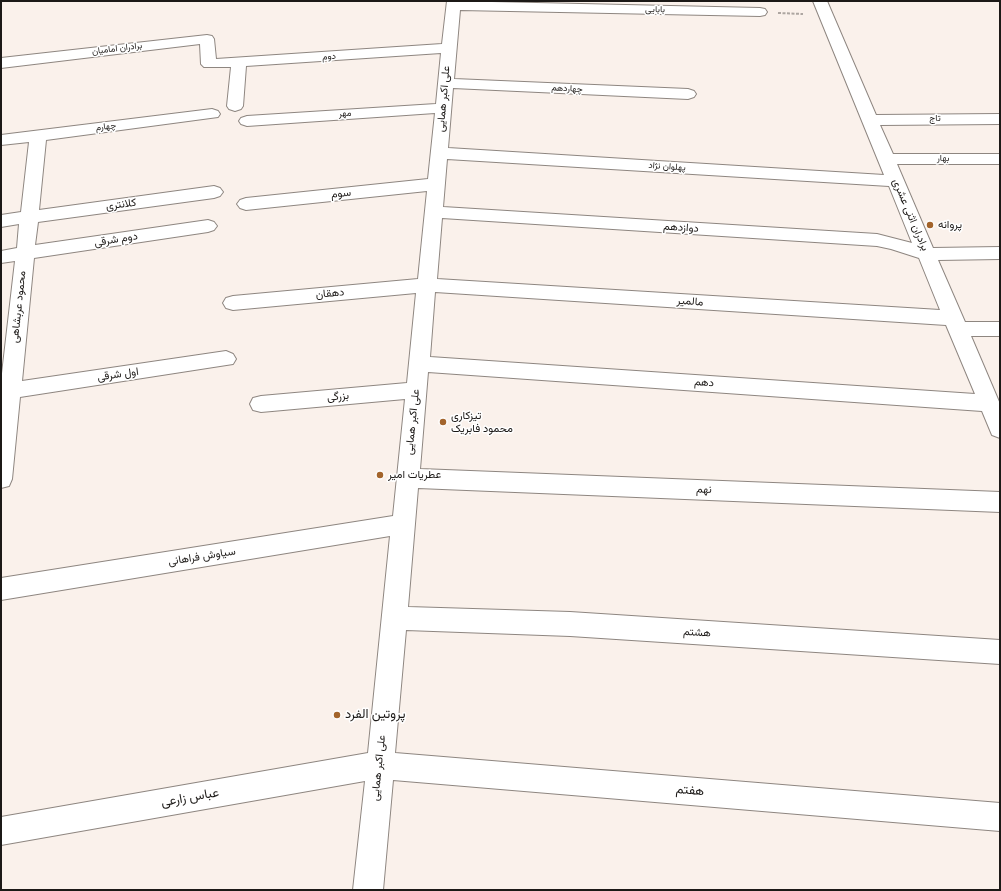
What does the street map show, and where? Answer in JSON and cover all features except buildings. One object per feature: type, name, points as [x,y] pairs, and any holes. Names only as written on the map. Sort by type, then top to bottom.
[{"type":"street","name":"بابایی","points":[[453,4],[760,12]]},
{"type":"street","name":"علی اکبر همایی","points":[[368,890],[453,4]]},
{"type":"street","name":"برادران اثنی عشری","points":[[823,8],[1000,429]]},
{"type":"street","name":"برادران امامیان","points":[[1,63],[207,39],[209,64]]},
{"type":"street","name":"دوم","points":[[209,64],[449,48]]},
{"type":"street","points":[[235,106],[239,63]]},
{"type":"street","name":"چهاردهم","points":[[446,83],[688,94]]},
{"type":"street","name":"مهر","points":[[247,121],[443,108]]},
{"type":"street","name":"چهارم","points":[[1,140],[212,114]]},
{"type":"street","name":"تاج","points":[[870,120],[1000,119]]},
{"type":"street","name":"محمود عربشاهی","points":[[1,479],[6,391],[25,253],[38,136]]},
{"type":"street","name":"پهلوان نژاد","points":[[439,153],[896,181]]},
{"type":"street","name":"بهار","points":[[886,159],[1000,159]]},
{"type":"street","name":"سوم","points":[[246,204],[436,184]]},
{"type":"street","name":"کلانتری","points":[[1,221],[214,192]]},
{"type":"street","name":"دوازدهم","points":[[433,212],[871,240],[894,243],[926,254],[1000,253]]},
{"type":"street","name":"دوم شرقی","points":[[1,256],[208,226]]},
{"type":"street","name":"دهقان","points":[[233,303],[426,285]]},
{"type":"street","name":"مالمیر","points":[[426,285],[956,324],[1000,329]]},
{"type":"street","name":"اول شرقی","points":[[6,391],[226,359]]},
{"type":"street","name":"دهم","points":[[419,364],[989,403]]},
{"type":"street","name":"بزرگی","points":[[260,404],[416,390]]},
{"type":"street","name":"نهم","points":[[407,478],[1000,502]]},
{"type":"street","name":"سیاوش فراهانی","points":[[1,589],[403,524]]},
{"type":"street","name":"هشتم","points":[[394,618],[570,624],[1000,652]]},
{"type":"street","name":"هفتم","points":[[380,765],[1000,817]]},
{"type":"street","name":"عباس زارعی","points":[[1,831],[380,765]]},
{"type":"path","points":[[760,12],[823,8]]},
{"type":"place","name":"پروانه","points":[[930,225]]},
{"type":"place","name":"تیزکاری محمود فابریک","points":[[443,422]]},
{"type":"place","name":"عطریات امیر","points":[[380,475]]},
{"type":"place","name":"پروتین الفرد","points":[[337,715]]}]
